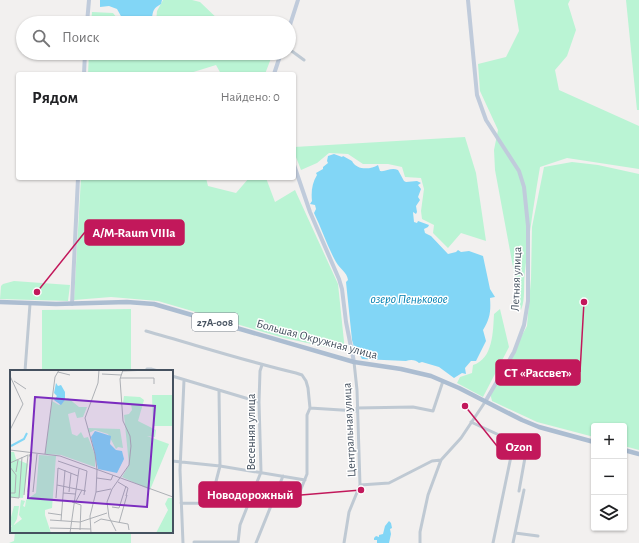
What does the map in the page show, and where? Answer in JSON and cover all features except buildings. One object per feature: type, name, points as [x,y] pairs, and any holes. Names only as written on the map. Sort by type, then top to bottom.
[{"type":"main road","name":"Большая Окружная улица","points":[[0,302],[72,304],[127,302],[154,304],[354,362],[418,373],[443,381],[539,427],[591,441]]},
{"type":"main road","points":[[627,451],[639,454]]},
{"type":"street","points":[[88,16],[89,0]]},
{"type":"street","points":[[293,16],[298,0]]},
{"type":"street","name":"Летняя улица","points":[[420,543],[420,532],[428,495],[440,460],[461,438],[485,402],[514,352],[524,325],[528,301],[528,226],[524,187],[519,171],[486,120],[477,95],[468,0]]},
{"type":"street","points":[[296,54],[304,60]]},
{"type":"street","points":[[84,72],[85,60]]},
{"type":"street","points":[[275,72],[278,60]]},
{"type":"street","points":[[296,171],[310,212],[339,279],[354,362]]},
{"type":"street","points":[[72,304],[78,180]]},
{"type":"street","points":[[25,370],[30,304]]},
{"type":"street","points":[[146,331],[202,346],[262,365],[296,373],[302,376],[306,381],[308,388],[310,408],[307,415],[307,474],[295,504]]},
{"type":"street","name":"Центральная улица","points":[[344,543],[349,512],[360,485],[354,362]]},
{"type":"street","name":"Весенняя улица","points":[[238,543],[240,525],[261,472],[259,402],[260,371],[262,365]]},
{"type":"street","points":[[173,376],[259,402]]},
{"type":"street","points":[[183,543],[181,461],[184,380]]},
{"type":"street","points":[[310,408],[357,410],[413,407],[431,411],[434,410],[443,381]]},
{"type":"street","points":[[213,493],[220,466],[219,390]]},
{"type":"street","points":[[471,422],[514,442],[526,452],[519,491]]},
{"type":"street","points":[[493,543],[514,442]]},
{"type":"street","points":[[173,460],[261,472],[305,480]]},
{"type":"street","points":[[360,485],[389,483],[432,462],[440,460]]},
{"type":"street","points":[[256,543],[283,476]]},
{"type":"street","points":[[513,543],[524,490]]},
{"type":"street","points":[[181,503],[248,504]]},
{"type":"street","points":[[515,534],[538,536]]},
{"type":"street","points":[[194,542],[238,543]]},
{"type":"green space","points":[[163,0],[192,0],[200,2],[215,16],[157,16],[157,11]]},
{"type":"green space","points":[[514,0],[570,0],[568,4],[576,30],[567,56],[555,70],[559,90],[639,126],[639,169],[567,158],[540,167],[528,245],[524,276],[523,305],[521,310],[495,170],[494,150],[498,130],[480,91],[478,64],[506,57],[519,31]]},
{"type":"green space","points":[[626,0],[639,0],[639,110],[637,110]]},
{"type":"green space","points":[[92,12],[113,13],[115,16],[92,16]]},
{"type":"green space","points":[[89,60],[270,60],[266,72],[220,72],[216,65],[193,72],[88,72]]},
{"type":"green space","points":[[465,137],[476,173],[486,241],[461,233],[448,248],[433,233],[434,225],[422,219],[421,211],[424,189],[421,178],[405,177],[402,167],[388,164],[363,164],[348,154],[329,153],[317,163],[301,170],[296,157],[296,147]]},
{"type":"green space","points":[[572,162],[598,165],[639,174],[639,450],[627,447],[627,423],[591,423],[591,436],[537,422],[492,401],[490,393],[527,326],[531,279],[532,227],[544,167]]},
{"type":"green space","points":[[81,180],[206,180],[208,186],[236,193],[247,180],[267,180],[275,202],[295,190],[338,284],[345,351],[284,338],[158,301],[111,297],[74,300]]},
{"type":"green space","points":[[14,281],[70,285],[68,301],[0,299],[1,286]]},
{"type":"green space","points":[[131,309],[131,370],[42,370],[42,310]]},
{"type":"green space","points":[[500,309],[509,347],[483,397],[457,383],[460,377],[472,373],[473,365],[480,362],[485,357],[491,344],[494,314]]},
{"type":"green space","points":[[15,533],[131,533],[131,543],[9,543],[14,541]]},
{"type":"water","points":[[100,0],[162,0],[161,4],[154,10],[152,16],[121,16],[117,9],[109,6],[100,7]]},
{"type":"water","name":"озеро Пеньковое","points":[[334,154],[343,156],[360,168],[375,167],[378,165],[380,171],[393,169],[398,170],[404,181],[417,181],[421,183],[418,185],[421,189],[418,197],[420,200],[416,206],[417,212],[416,214],[413,212],[414,222],[417,223],[418,221],[429,225],[424,229],[425,233],[431,236],[448,254],[458,250],[461,252],[469,251],[483,256],[490,289],[495,297],[490,298],[490,315],[483,330],[486,341],[476,361],[471,361],[465,368],[466,374],[462,373],[454,378],[439,367],[422,362],[419,363],[412,360],[362,359],[359,354],[356,354],[352,340],[346,282],[348,280],[330,250],[314,213],[316,209],[315,205],[310,204],[312,201],[312,188],[317,175],[316,173],[323,169],[323,167],[328,163],[328,156]]},
{"type":"water","points":[[389,521],[392,528],[390,529],[391,534],[389,543],[377,543],[377,540],[374,540],[374,538],[383,534],[385,526]]},
{"type":"place","name":"A/M-Raum VIIIa","points":[[37,292]]},
{"type":"place","name":"СТ «Рассвет»","points":[[584,302]]},
{"type":"place","name":"Ozon","points":[[465,406]]},
{"type":"place","name":"Новодорожный","points":[[361,490]]}]
